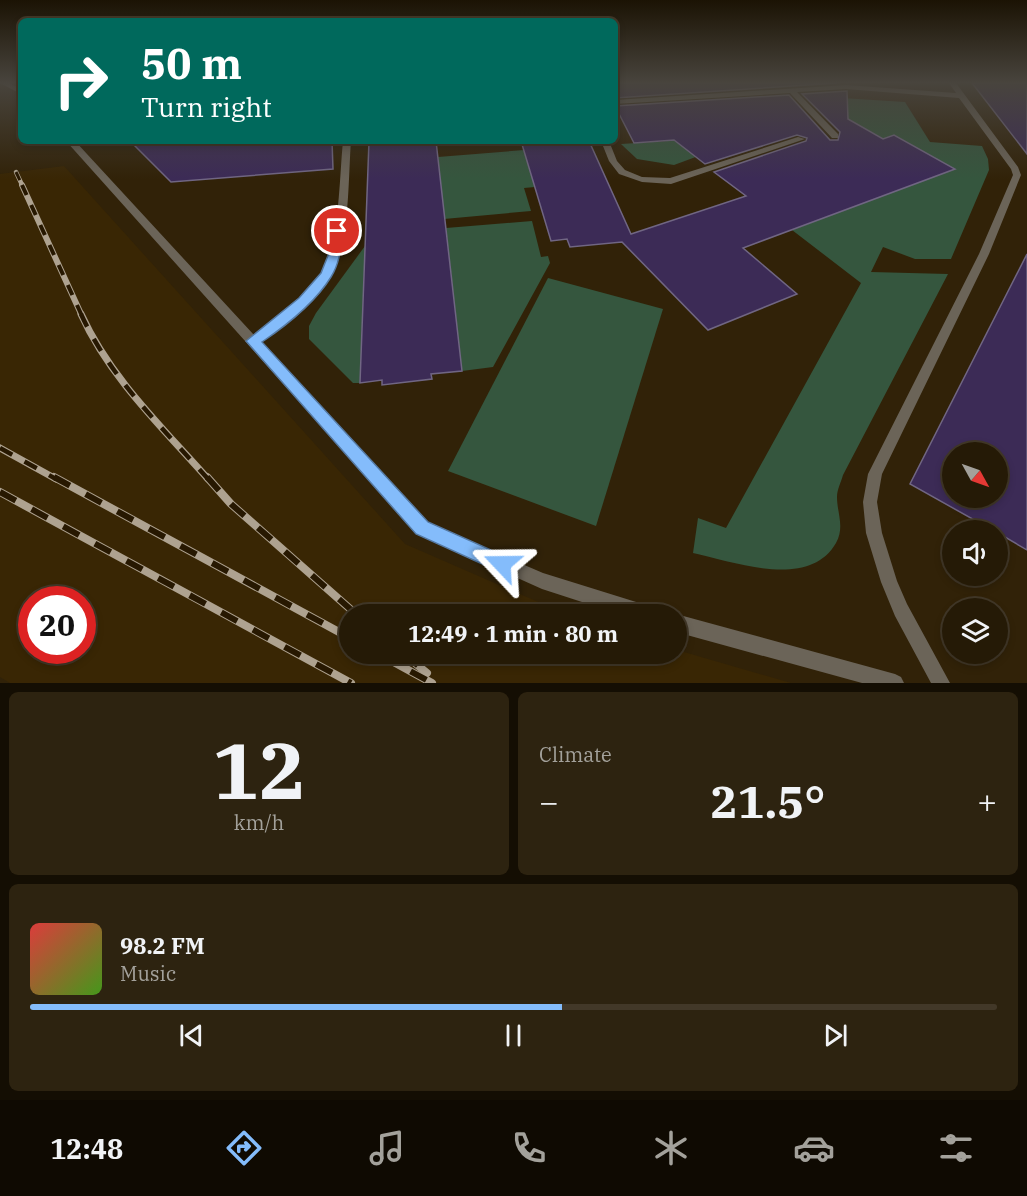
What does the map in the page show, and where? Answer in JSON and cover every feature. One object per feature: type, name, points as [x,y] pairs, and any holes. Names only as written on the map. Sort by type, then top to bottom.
[{"type":"lane","points":[[815,115],[835,136]]},
{"type":"lane","points":[[941,683],[901,610],[889,582],[874,533],[870,502],[875,474],[984,254],[1017,175],[1015,169],[974,115]]},
{"type":"lane","points":[[606,144],[616,166],[621,171],[632,177],[671,181],[801,139]]},
{"type":"lane","points":[[73,144],[422,528],[542,580],[615,604]]},
{"type":"lane","points":[[253,341],[273,328],[304,301],[327,275],[335,253],[347,144]]},
{"type":"lane","points":[[687,626],[895,683]]},
{"type":"shaded area","points":[[64,166],[405,544],[543,604],[339,604],[339,664],[687,664],[687,653],[791,683],[10,683],[0,677],[0,174]]},
{"type":"green space","points":[[844,115],[913,115],[930,142],[982,146],[988,159],[989,170],[951,259],[915,259],[883,247],[871,272],[948,274],[843,475],[837,494],[840,531],[836,543],[824,557],[808,566],[790,569],[750,566],[693,553],[698,518],[726,528],[861,283],[792,230],[954,169],[894,135],[883,139],[870,132],[848,139]]},
{"type":"green space","points":[[744,136],[747,138],[674,165],[637,159],[621,144]]},
{"type":"green space","points":[[524,150],[535,187],[524,188],[531,211],[444,219],[438,157]]},
{"type":"green space","points":[[532,221],[541,257],[548,256],[550,263],[493,367],[462,371],[446,228]]},
{"type":"green space","points":[[365,246],[360,383],[353,383],[309,339],[309,326]]},
{"type":"green space","points":[[548,278],[663,309],[596,526],[448,471]]},
{"type":"building","points":[[620,115],[807,115],[830,140],[838,140],[840,132],[823,115],[848,115],[848,119],[883,139],[894,135],[955,169],[743,248],[797,294],[708,330],[622,242],[570,247],[567,239],[551,241],[522,144],[590,144],[631,234],[746,196],[714,172],[806,141],[807,138],[797,135],[705,164],[674,140],[634,143]]},
{"type":"building","points":[[997,115],[1027,115],[1027,154]]},
{"type":"building","points":[[133,144],[332,144],[333,169],[171,182]]},
{"type":"building","points":[[369,144],[436,144],[462,371],[431,374],[432,379],[382,385],[382,380],[360,383]]},
{"type":"building","points":[[1027,254],[1027,550],[1008,539],[1008,520],[974,520],[953,508],[1008,508],[1008,442],[942,442],[942,502],[910,484]]},
{"type":"railway","points":[[16,172],[23,187]]},
{"type":"railway","points":[[22,185],[82,315]]},
{"type":"railway","points":[[82,315],[122,381],[208,479]]},
{"type":"railway","points":[[0,448],[56,479]]},
{"type":"railway","points":[[54,477],[339,632]]},
{"type":"railway","points":[[207,477],[231,504],[345,604]]},
{"type":"railway","points":[[0,492],[351,683]]},
{"type":"railway","points":[[397,664],[432,683]]},
{"type":"railway","points":[[416,664],[427,673]]},
{"type":"route","points":[[337,231],[335,253],[327,275],[304,301],[273,328],[253,341],[422,528],[502,564]]}]
